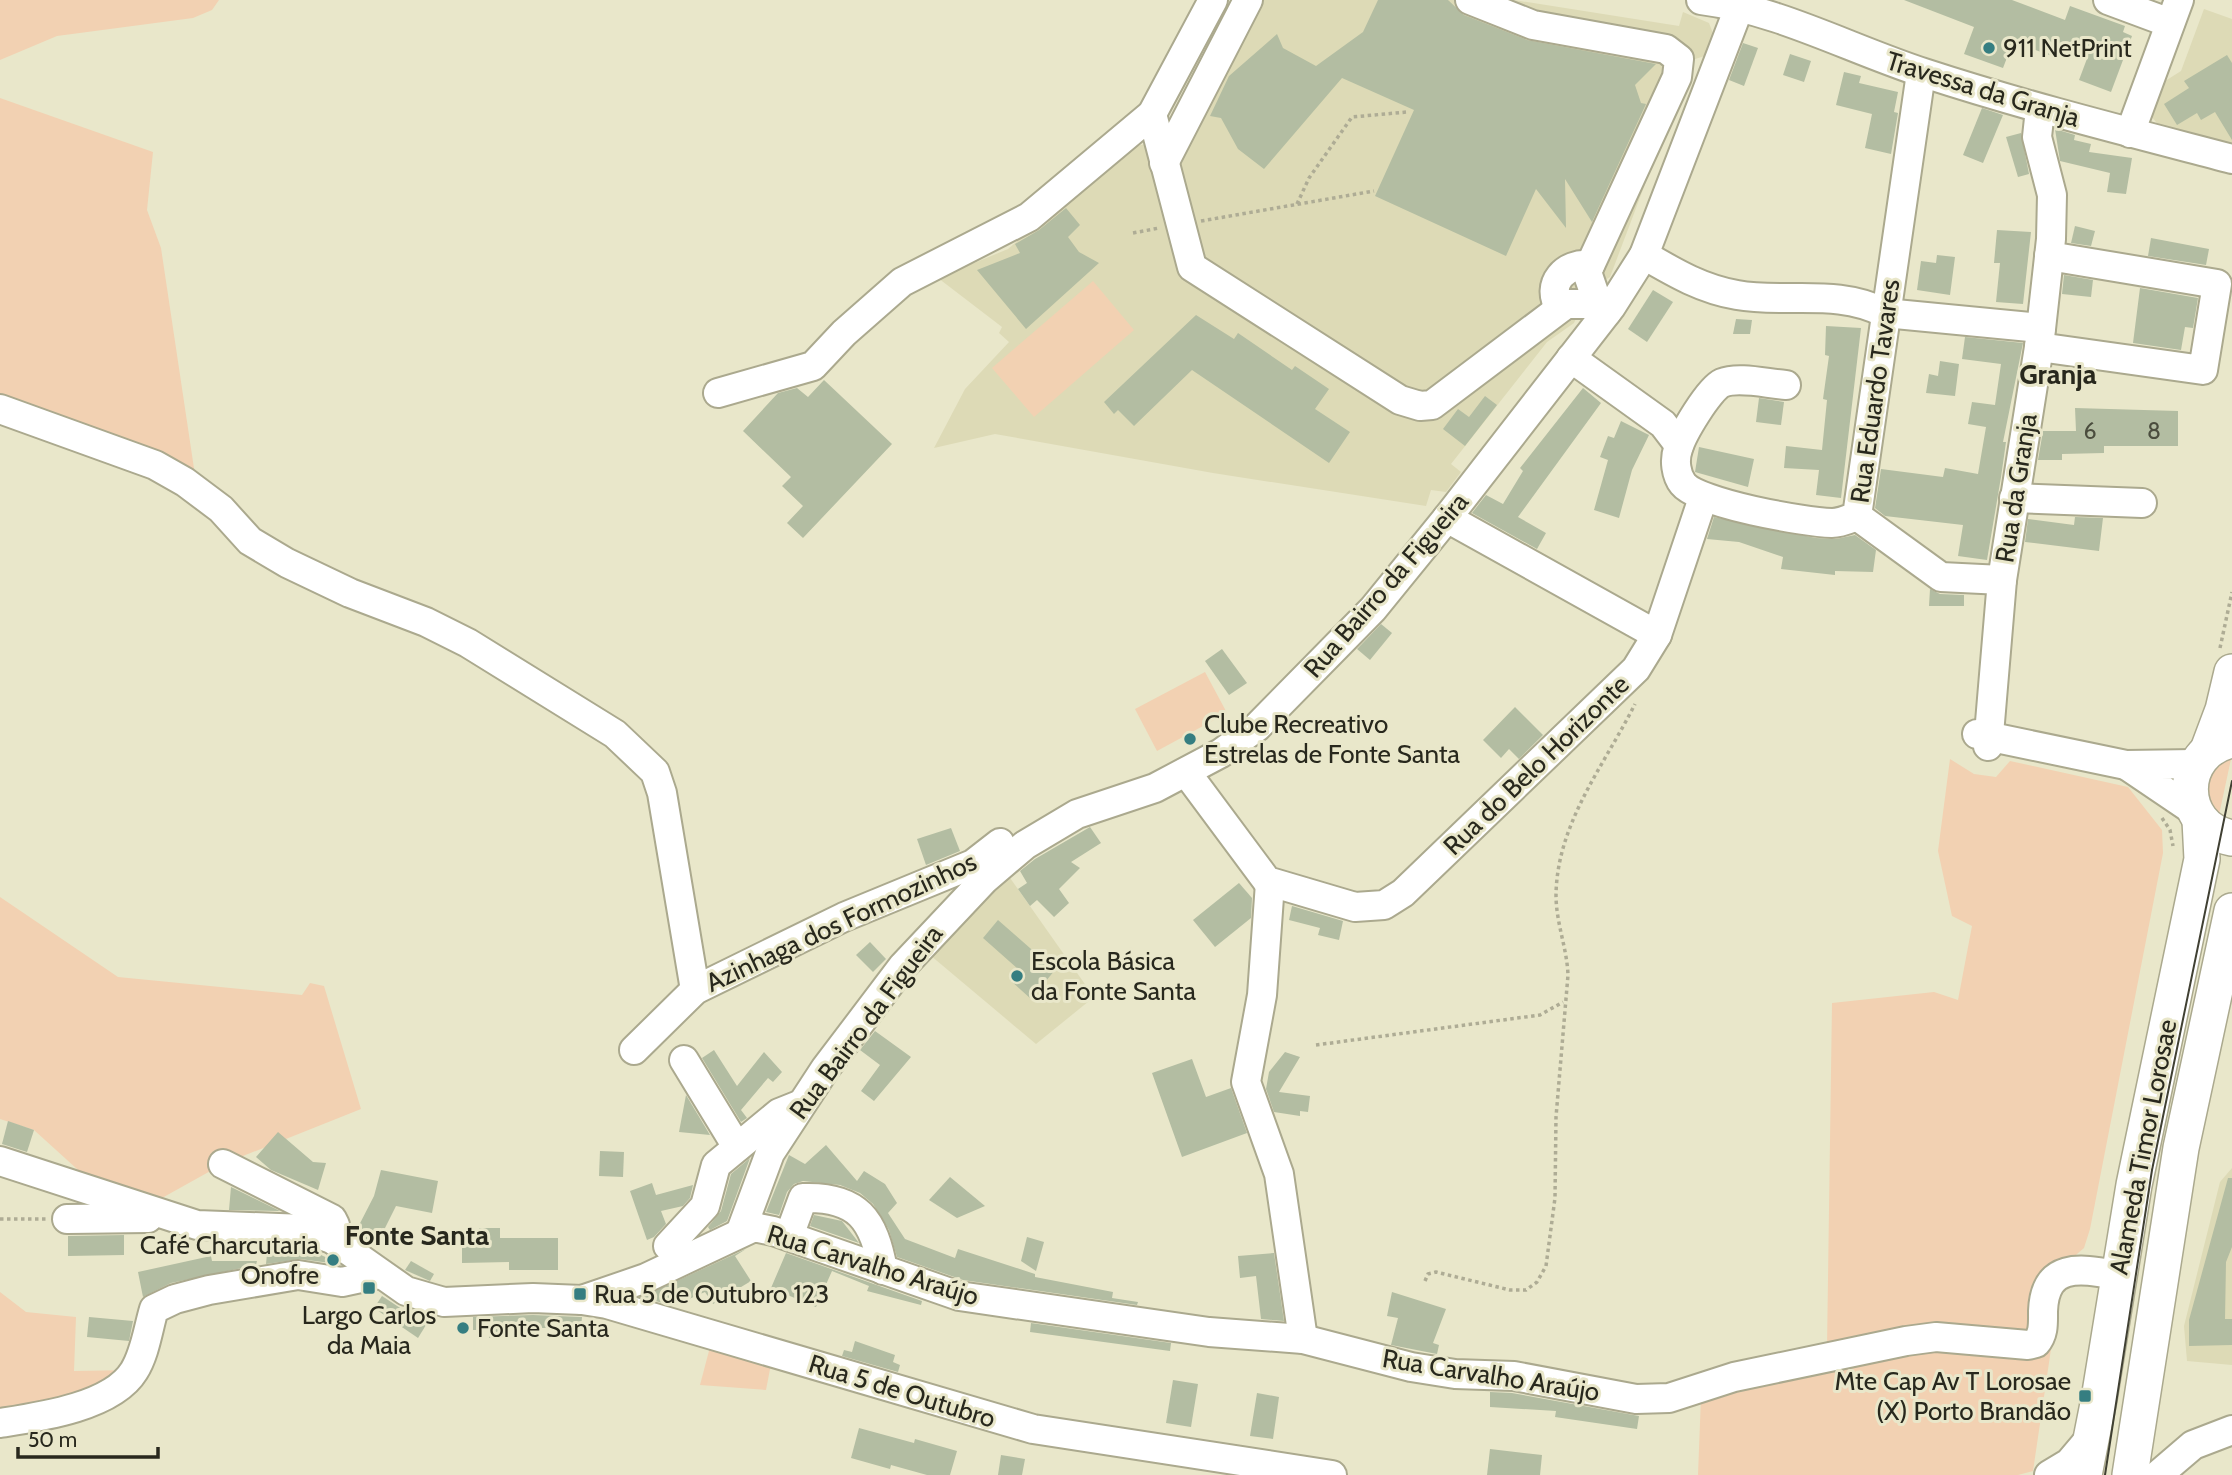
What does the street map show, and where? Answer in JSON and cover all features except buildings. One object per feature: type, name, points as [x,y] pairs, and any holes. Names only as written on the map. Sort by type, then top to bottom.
[{"type":"main road","points":[[2212,751],[2232,672]]},
{"type":"main road","name":"Alameda Timor Lorosae","points":[[2084,1475],[2117,1275],[2202,859],[2197,816],[2189,796],[2190,779],[2212,751]]},
{"type":"main road","points":[[2197,816],[2209,829],[2232,838]]},
{"type":"main road","name":"Alameda Timor Lorosae","points":[[2130,1475],[2181,1148],[2232,911]]},
{"type":"street","points":[[718,393],[813,366],[888,292],[902,282],[1030,217],[1152,114],[1213,0]]},
{"type":"street","points":[[1164,163],[1248,0]]},
{"type":"street","points":[[1152,114],[1192,267],[1344,367],[1400,400],[1420,406],[1432,405],[1566,304],[1602,308],[1587,272],[1677,78],[1679,59],[1666,48],[1533,25],[1471,0]]},
{"type":"street","name":"Travessa da Granja","points":[[1701,0],[1741,3],[1921,73],[2040,109],[2232,159]]},
{"type":"street","points":[[2108,0],[2174,11],[2130,133]]},
{"type":"street","name":"Rua Bairro da Figueira","points":[[741,1231],[770,1153],[802,1103],[860,1023],[938,926],[985,879],[1025,845],[1062,822],[1077,814],[1155,788],[1186,772],[1257,727],[1373,609],[1571,358],[1602,308],[1644,255],[1741,3]]},
{"type":"street","name":"Rua Eduardo Tavares","points":[[1703,498],[1785,517],[1832,523],[1857,516],[1921,73]]},
{"type":"street","name":"Rua da Granja","points":[[1857,516],[1941,577],[2002,580],[2040,338],[2049,256],[2052,195],[2037,137],[2040,109]]},
{"type":"street","points":[[1644,255],[1699,287],[1741,296],[1798,296],[1868,304],[1885,313],[2040,338],[2203,370],[2217,284],[2049,256]]},
{"type":"street","points":[[1560,308],[1555,295],[1557,279],[1571,266],[1590,265]]},
{"type":"street","points":[[1571,358],[1663,424],[1679,445]]},
{"type":"street","points":[[1703,498],[1690,491],[1679,478],[1676,459],[1679,445],[1707,398],[1719,385],[1731,381],[1786,385]]},
{"type":"street","name":"Azinhaga dos Formozinhos","points":[[0,409],[155,465],[185,482],[221,509],[250,541],[287,563],[350,593],[426,622],[468,643],[615,734],[655,772],[662,793],[695,990]]},
{"type":"street","name":"Rua do Belo Horizonte","points":[[1270,883],[1355,907],[1376,907],[1392,901],[1631,674],[1657,635],[1703,498]]},
{"type":"street","points":[[2014,498],[2142,503]]},
{"type":"street","points":[[1447,518],[1657,635]]},
{"type":"street","points":[[2002,580],[1985,739],[2126,765],[2212,751]]},
{"type":"street","points":[[2126,765],[2197,816]]},
{"type":"street","points":[[1186,772],[1261,876],[1270,883],[1262,995],[1246,1082],[1279,1174],[1303,1339]]},
{"type":"street","name":"Azinhaga dos Formozinhos","points":[[634,1050],[695,990],[844,917],[973,864],[1008,837],[1062,822]]},
{"type":"street","points":[[684,1060],[737,1146]]},
{"type":"street","points":[[668,1246],[705,1206],[716,1166],[779,1113],[802,1103]]},
{"type":"street","points":[[0,1161],[172,1217],[224,1228],[304,1229],[332,1239],[379,1274]]},
{"type":"street","points":[[223,1164],[332,1219],[335,1224],[332,1239]]},
{"type":"street","points":[[789,1236],[803,1198],[835,1200],[864,1215],[878,1240],[883,1270]]},
{"type":"street","points":[[67,1219],[172,1217]]},
{"type":"street","name":"Rua Carvalho Araújo","points":[[582,1300],[646,1278],[754,1227],[789,1236],[960,1296],[1209,1332],[1303,1339],[1411,1367],[1455,1374],[1514,1376],[1636,1399],[1669,1398],[1734,1377],[1906,1341],[1936,1337],[2028,1345],[2036,1343],[2043,1331],[2044,1300],[2060,1275],[2078,1268],[2117,1275]]},
{"type":"street","points":[[0,1423],[55,1413],[109,1395],[124,1384],[135,1370],[154,1309],[175,1299],[298,1275],[342,1282],[379,1274]]},
{"type":"street","name":"Rua 5 de Outubro","points":[[379,1274],[405,1291],[426,1299],[582,1300],[625,1309],[1033,1429],[1332,1475]]},
{"type":"street","points":[[2158,1475],[2193,1445],[2232,1430]]},
{"type":"street","points":[[2049,1475],[2069,1463],[2091,1437]]},
{"type":"path","points":[[1297,204],[1309,178],[1352,117],[1408,112]]},
{"type":"path","points":[[1133,233],[1374,191]]},
{"type":"path","points":[[1425,1281],[1428,1274],[1436,1272],[1510,1290],[1526,1290],[1537,1282],[1546,1266],[1555,1198],[1556,1117],[1563,1002],[1568,975],[1567,951],[1558,921],[1556,894],[1567,833],[1578,807],[1638,696]]},
{"type":"path","points":[[1316,1045],[1540,1015],[1563,1002]]},
{"type":"path","points":[[0,1219],[67,1219]]},
{"type":"shaded area","points":[[0,0],[219,0],[212,10],[193,18],[57,36],[0,60]]},
{"type":"shaded area","points":[[1238,0],[1514,0],[1679,26],[1683,12],[1709,23],[1714,36],[1708,55],[1692,60],[1610,277],[1588,291],[1574,323],[1547,342],[1451,464],[1461,472],[1446,492],[1431,490],[1426,506],[1213,473],[995,434],[934,448],[965,389],[1009,342],[999,333],[1002,327],[938,278],[1008,249],[1128,148],[1167,139]]},
{"type":"shaded area","points":[[2204,9],[2232,19],[2232,148],[2160,127],[2152,117],[2162,83],[2181,71]]},
{"type":"shaded area","points":[[0,98],[153,152],[147,210],[161,248],[195,475],[0,409]]},
{"type":"shaded area","points":[[1093,281],[1134,330],[1034,417],[992,368]]},
{"type":"shaded area","points":[[1205,672],[1227,713],[1157,751],[1135,709]]},
{"type":"shaded area","points":[[1950,759],[1974,774],[1996,777],[2010,761],[2128,787],[2162,830],[2163,853],[2090,1229],[2084,1248],[2070,1260],[2026,1336],[1827,1348],[1832,1003],[1934,992],[1958,1000],[1972,926],[1952,916],[1938,851]]},
{"type":"shaded area","points":[[2231,759],[2219,815],[2212,809],[2205,784],[2219,763]]},
{"type":"shaded area","name":"Escola Básica da Fonte Santa","points":[[1008,875],[1094,997],[1036,1044],[930,955]]},
{"type":"shaded area","points":[[0,897],[118,977],[302,995],[310,983],[324,986],[361,1109],[223,1164],[144,1208],[109,1198],[34,1130],[0,1119]]},
{"type":"shaded area","points":[[2232,1168],[2232,1365],[2187,1361],[2184,1326],[2220,1182]]},
{"type":"shaded area","points":[[0,1292],[26,1312],[76,1317],[74,1371],[135,1370],[124,1384],[0,1423]]},
{"type":"shaded area","points":[[1934,1344],[2051,1349],[2033,1471],[2018,1475],[1698,1475],[1701,1397]]},
{"type":"shaded area","points":[[710,1347],[771,1364],[766,1390],[700,1385]]},
{"type":"tram line","points":[[2105,1475],[2152,1170],[2232,781]]},
{"type":"place","name":"911 NetPrint","points":[[1989,48]]},
{"type":"place","name":"Clube Recreativo Estrelas de Fonte Santa","points":[[1190,739]]},
{"type":"place","name":"Escola Básica da Fonte Santa","points":[[1017,976]]},
{"type":"place","name":"Café Charcutaria Onofre","points":[[333,1260]]},
{"type":"place","name":"Largo Carlos da Maia","points":[[369,1288]]},
{"type":"place","name":"Rua 5 de Outubro 123","points":[[580,1294]]},
{"type":"place","name":"Fonte Santa","points":[[463,1328]]},
{"type":"place","name":"Mte Cap Av T Lorosae (X) Porto Brandão","points":[[2085,1396]]},
{"type":"district","name":"Granja","points":[[2058,374]]},
{"type":"district","name":"Fonte Santa","points":[[417,1235]]}]
